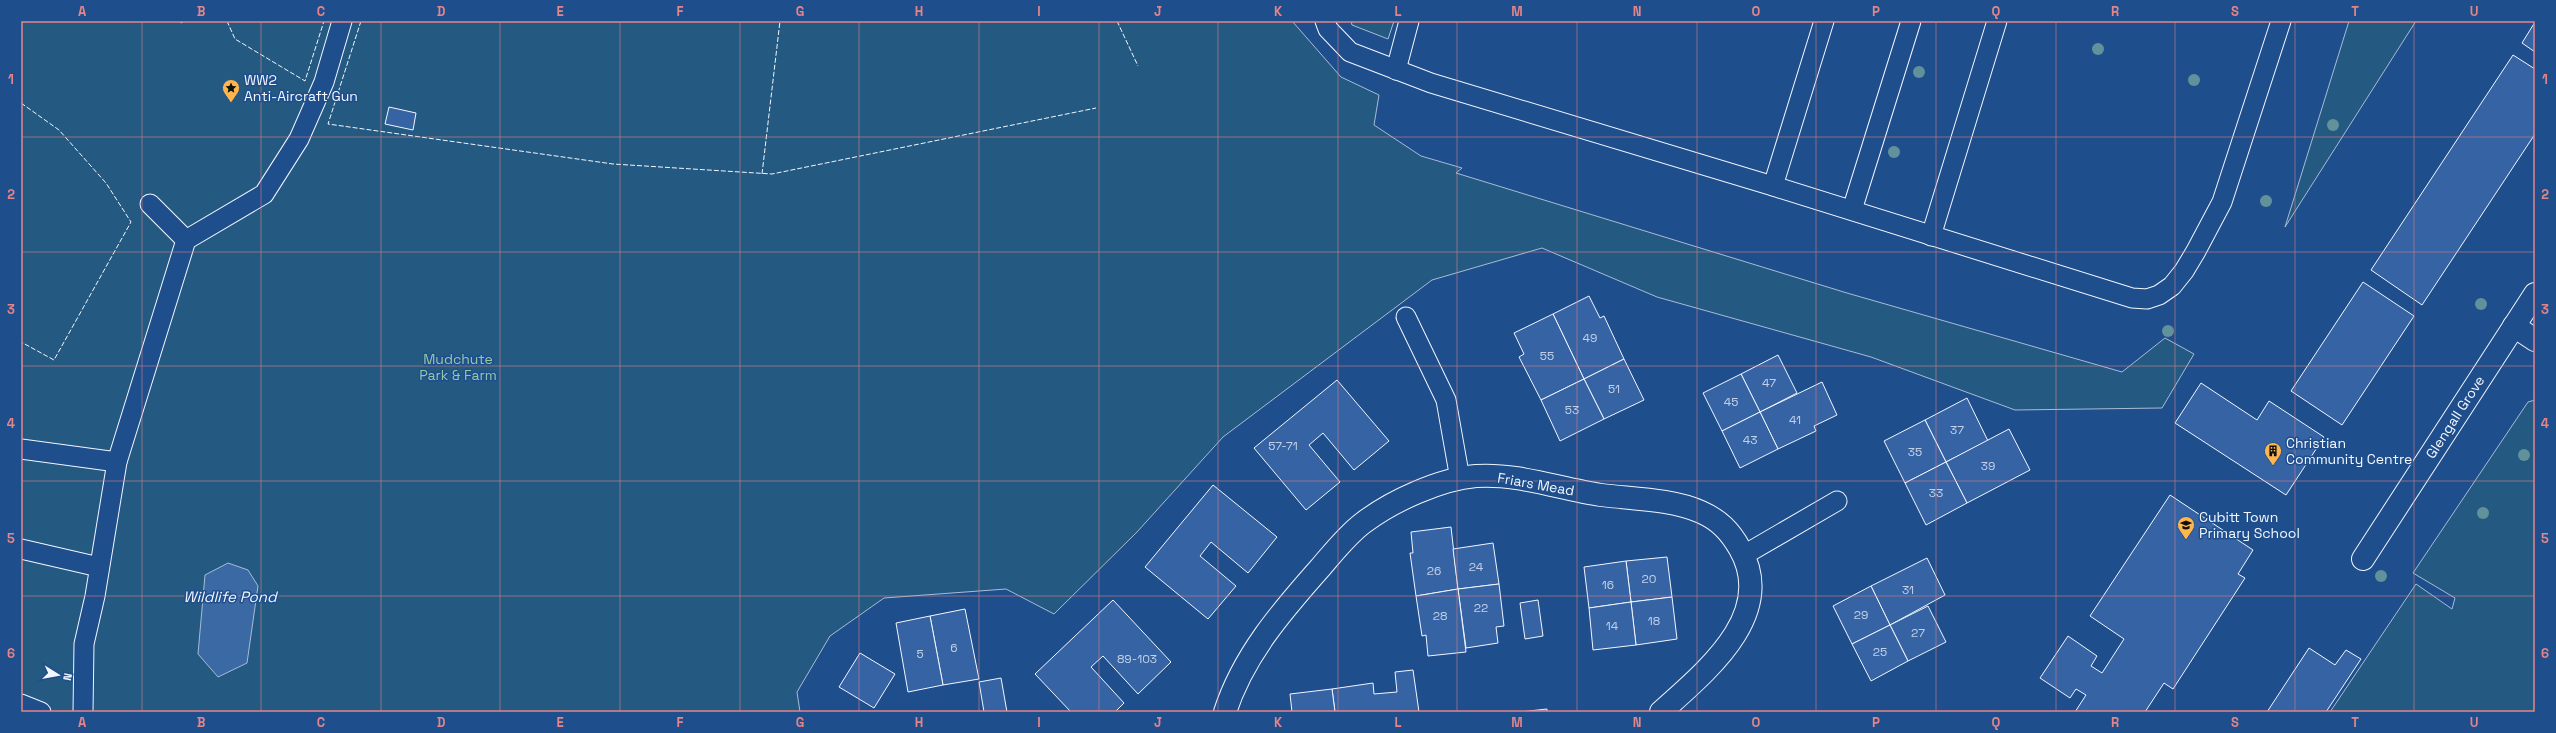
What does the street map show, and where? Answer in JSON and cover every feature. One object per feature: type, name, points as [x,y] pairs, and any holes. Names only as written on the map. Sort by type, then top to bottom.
[{"type":"street","name":"Glengall Grove","points":[[2363,559],[2535,294]]},
{"type":"street","points":[[2514,326],[2535,340]]},
{"type":"street","name":"Friars Mead","points":[[1225,712],[1254,648],[1342,542],[1363,523],[1389,506],[1422,490],[1475,476],[1513,478],[1559,488],[1682,506],[1717,520],[1731,533],[1744,555],[1750,572],[1748,605],[1735,636],[1716,662],[1661,712]]},
{"type":"lane","points":[[83,712],[84,644],[117,462],[128,420],[186,240],[264,194],[299,139],[324,82],[342,21]]},
{"type":"lane","points":[[1325,21],[1328,29],[1350,52],[1431,83],[1852,210],[2132,298],[2147,299],[2159,295],[2172,286],[2184,272],[2222,202],[2281,21]]},
{"type":"lane","points":[[1396,70],[1409,21]]},
{"type":"lane","points":[[1773,186],[1824,21]]},
{"type":"lane","points":[[1852,210],[1911,21]]},
{"type":"lane","points":[[1931,236],[1997,21]]},
{"type":"lane","points":[[150,204],[186,240]]},
{"type":"lane","points":[[1406,317],[1446,400],[1460,480]]},
{"type":"lane","points":[[21,449],[117,462]]},
{"type":"lane","points":[[1744,555],[1837,501]]},
{"type":"lane","points":[[21,549],[99,567]]},
{"type":"lane","points":[[21,704],[41,712]]},
{"type":"green space","name":"Mudchute Park & Farm","points":[[21,21],[1292,21],[1341,77],[1379,95],[1374,125],[1421,156],[1462,168],[1456,173],[1847,293],[2122,372],[2165,338],[2194,354],[2162,408],[2015,410],[1871,357],[1657,297],[1542,248],[1432,280],[1223,437],[1137,532],[1054,614],[1006,589],[884,598],[830,636],[797,692],[800,712],[21,712]]},
{"type":"green space","points":[[1351,21],[1394,21],[1388,39],[1352,25]]},
{"type":"green space","points":[[2349,21],[2416,21],[2285,227]]},
{"type":"green space","points":[[2535,400],[2535,712],[2330,712],[2416,584],[2452,609],[2455,598],[2413,573],[2528,402]]},
{"type":"water","name":"Wildlife Pond","points":[[228,563],[248,570],[258,586],[247,663],[218,677],[198,654],[205,575]]},
{"type":"building","points":[[2535,22],[2535,52],[2522,43]]},
{"type":"building","points":[[2513,55],[2535,69],[2535,134],[2422,305],[2371,270]]},
{"type":"building","points":[[389,107],[416,113],[413,130],[385,124]]},
{"type":"building","points":[[2363,282],[2414,316],[2342,425],[2291,391]]},
{"type":"building","points":[[1589,296],[1600,318],[1604,316],[1624,359],[1584,379],[1553,314]]},
{"type":"building","points":[[1553,314],[1584,379],[1541,400],[1519,357],[1524,354],[1514,333]]},
{"type":"building","points":[[1778,355],[1797,393],[1760,412],[1741,374]]},
{"type":"building","points":[[1624,359],[1644,400],[1604,419],[1584,379]]},
{"type":"building","points":[[1741,374],[1760,412],[1722,431],[1703,393]]},
{"type":"building","points":[[1584,379],[1604,419],[1560,441],[1541,400]]},
{"type":"building","points":[[1337,380],[1389,441],[1354,470],[1323,433],[1309,445],[1340,482],[1306,510],[1254,448]]},
{"type":"building","points":[[1822,382],[1837,415],[1814,426],[1816,431],[1778,449],[1760,412]]},
{"type":"building","name":"Christian Community Centre","points":[[2201,383],[2257,420],[2269,401],[2324,437],[2286,495],[2175,423]]},
{"type":"building","points":[[1967,398],[1988,441],[1946,462],[1925,420]]},
{"type":"building","points":[[1760,412],[1778,449],[1740,468],[1722,431]]},
{"type":"building","points":[[1925,420],[1946,462],[1905,483],[1884,441]]},
{"type":"building","points":[[2009,429],[2030,470],[1967,503],[1946,462]]},
{"type":"building","points":[[1946,462],[1967,503],[1926,525],[1905,483]]},
{"type":"building","points":[[1213,485],[1277,537],[1248,573],[1211,542],[1200,556],[1236,586],[1208,619],[1145,567]]},
{"type":"building","points":[[2170,495],[2253,550],[2238,574],[2245,578],[2173,689],[2164,683],[2145,712],[2075,712],[2086,695],[2076,689],[2070,698],[2040,678],[2068,636],[2097,656],[2091,666],[2102,673],[2124,639],[2090,616]]},
{"type":"building","points":[[1451,527],[1458,589],[1416,596],[1410,553],[1413,553],[1411,532]]},
{"type":"building","points":[[1493,543],[1499,584],[1458,589],[1453,549]]},
{"type":"building","points":[[1667,557],[1672,597],[1631,602],[1626,561]]},
{"type":"building","points":[[1927,558],[1945,595],[1890,625],[1871,586]]},
{"type":"building","points":[[1626,561],[1631,602],[1589,608],[1584,567]]},
{"type":"building","points":[[1499,584],[1504,626],[1496,627],[1498,643],[1466,648],[1458,589]]},
{"type":"building","points":[[1871,586],[1890,625],[1852,644],[1833,606]]},
{"type":"building","points":[[1458,589],[1466,652],[1428,656],[1426,635],[1422,636],[1416,596]]},
{"type":"building","points":[[1672,597],[1677,639],[1636,645],[1631,602]]},
{"type":"building","points":[[1113,600],[1171,662],[1138,694],[1103,656],[1091,667],[1124,703],[1115,712],[1071,712],[1035,674]]},
{"type":"building","points":[[1538,600],[1543,636],[1525,639],[1520,603]]},
{"type":"building","points":[[1631,602],[1636,645],[1593,650],[1589,608]]},
{"type":"building","points":[[1928,606],[1946,642],[1908,661],[1890,625]]},
{"type":"building","points":[[965,609],[979,679],[943,685],[930,616]]},
{"type":"building","points":[[930,616],[943,685],[908,692],[896,623]]},
{"type":"building","points":[[1890,625],[1908,661],[1871,681],[1852,644]]},
{"type":"building","points":[[2309,648],[2335,665],[2346,650],[2361,659],[2326,712],[2267,712]]},
{"type":"building","points":[[860,653],[895,674],[874,708],[839,687]]},
{"type":"building","points":[[1413,670],[1419,712],[1335,712],[1332,689],[1373,683],[1374,694],[1397,692],[1395,672]]},
{"type":"building","points":[[1001,678],[1007,712],[984,712],[979,682]]},
{"type":"building","points":[[1332,689],[1335,712],[1292,712],[1290,694]]},
{"type":"building","points":[[1547,709],[1547,712],[1520,712]]},
{"type":"fence","points":[[180,21],[181,23],[184,21]]},
{"type":"fence","points":[[227,21],[235,39],[305,81],[324,21]]},
{"type":"fence","points":[[361,21],[328,124],[613,164],[772,174],[1096,108]]},
{"type":"fence","points":[[762,174],[780,21]]},
{"type":"fence","points":[[1117,21],[1138,66]]},
{"type":"fence","points":[[21,103],[59,130],[106,183],[131,222],[54,360],[21,342]]},
{"type":"place","name":"WW2 Anti-Aircraft Gun","points":[[231,103]]},
{"type":"place","name":"Christian Community Centre","points":[[2273,466]]},
{"type":"place","name":"Cubitt Town Primary School","points":[[2186,540]]}]
